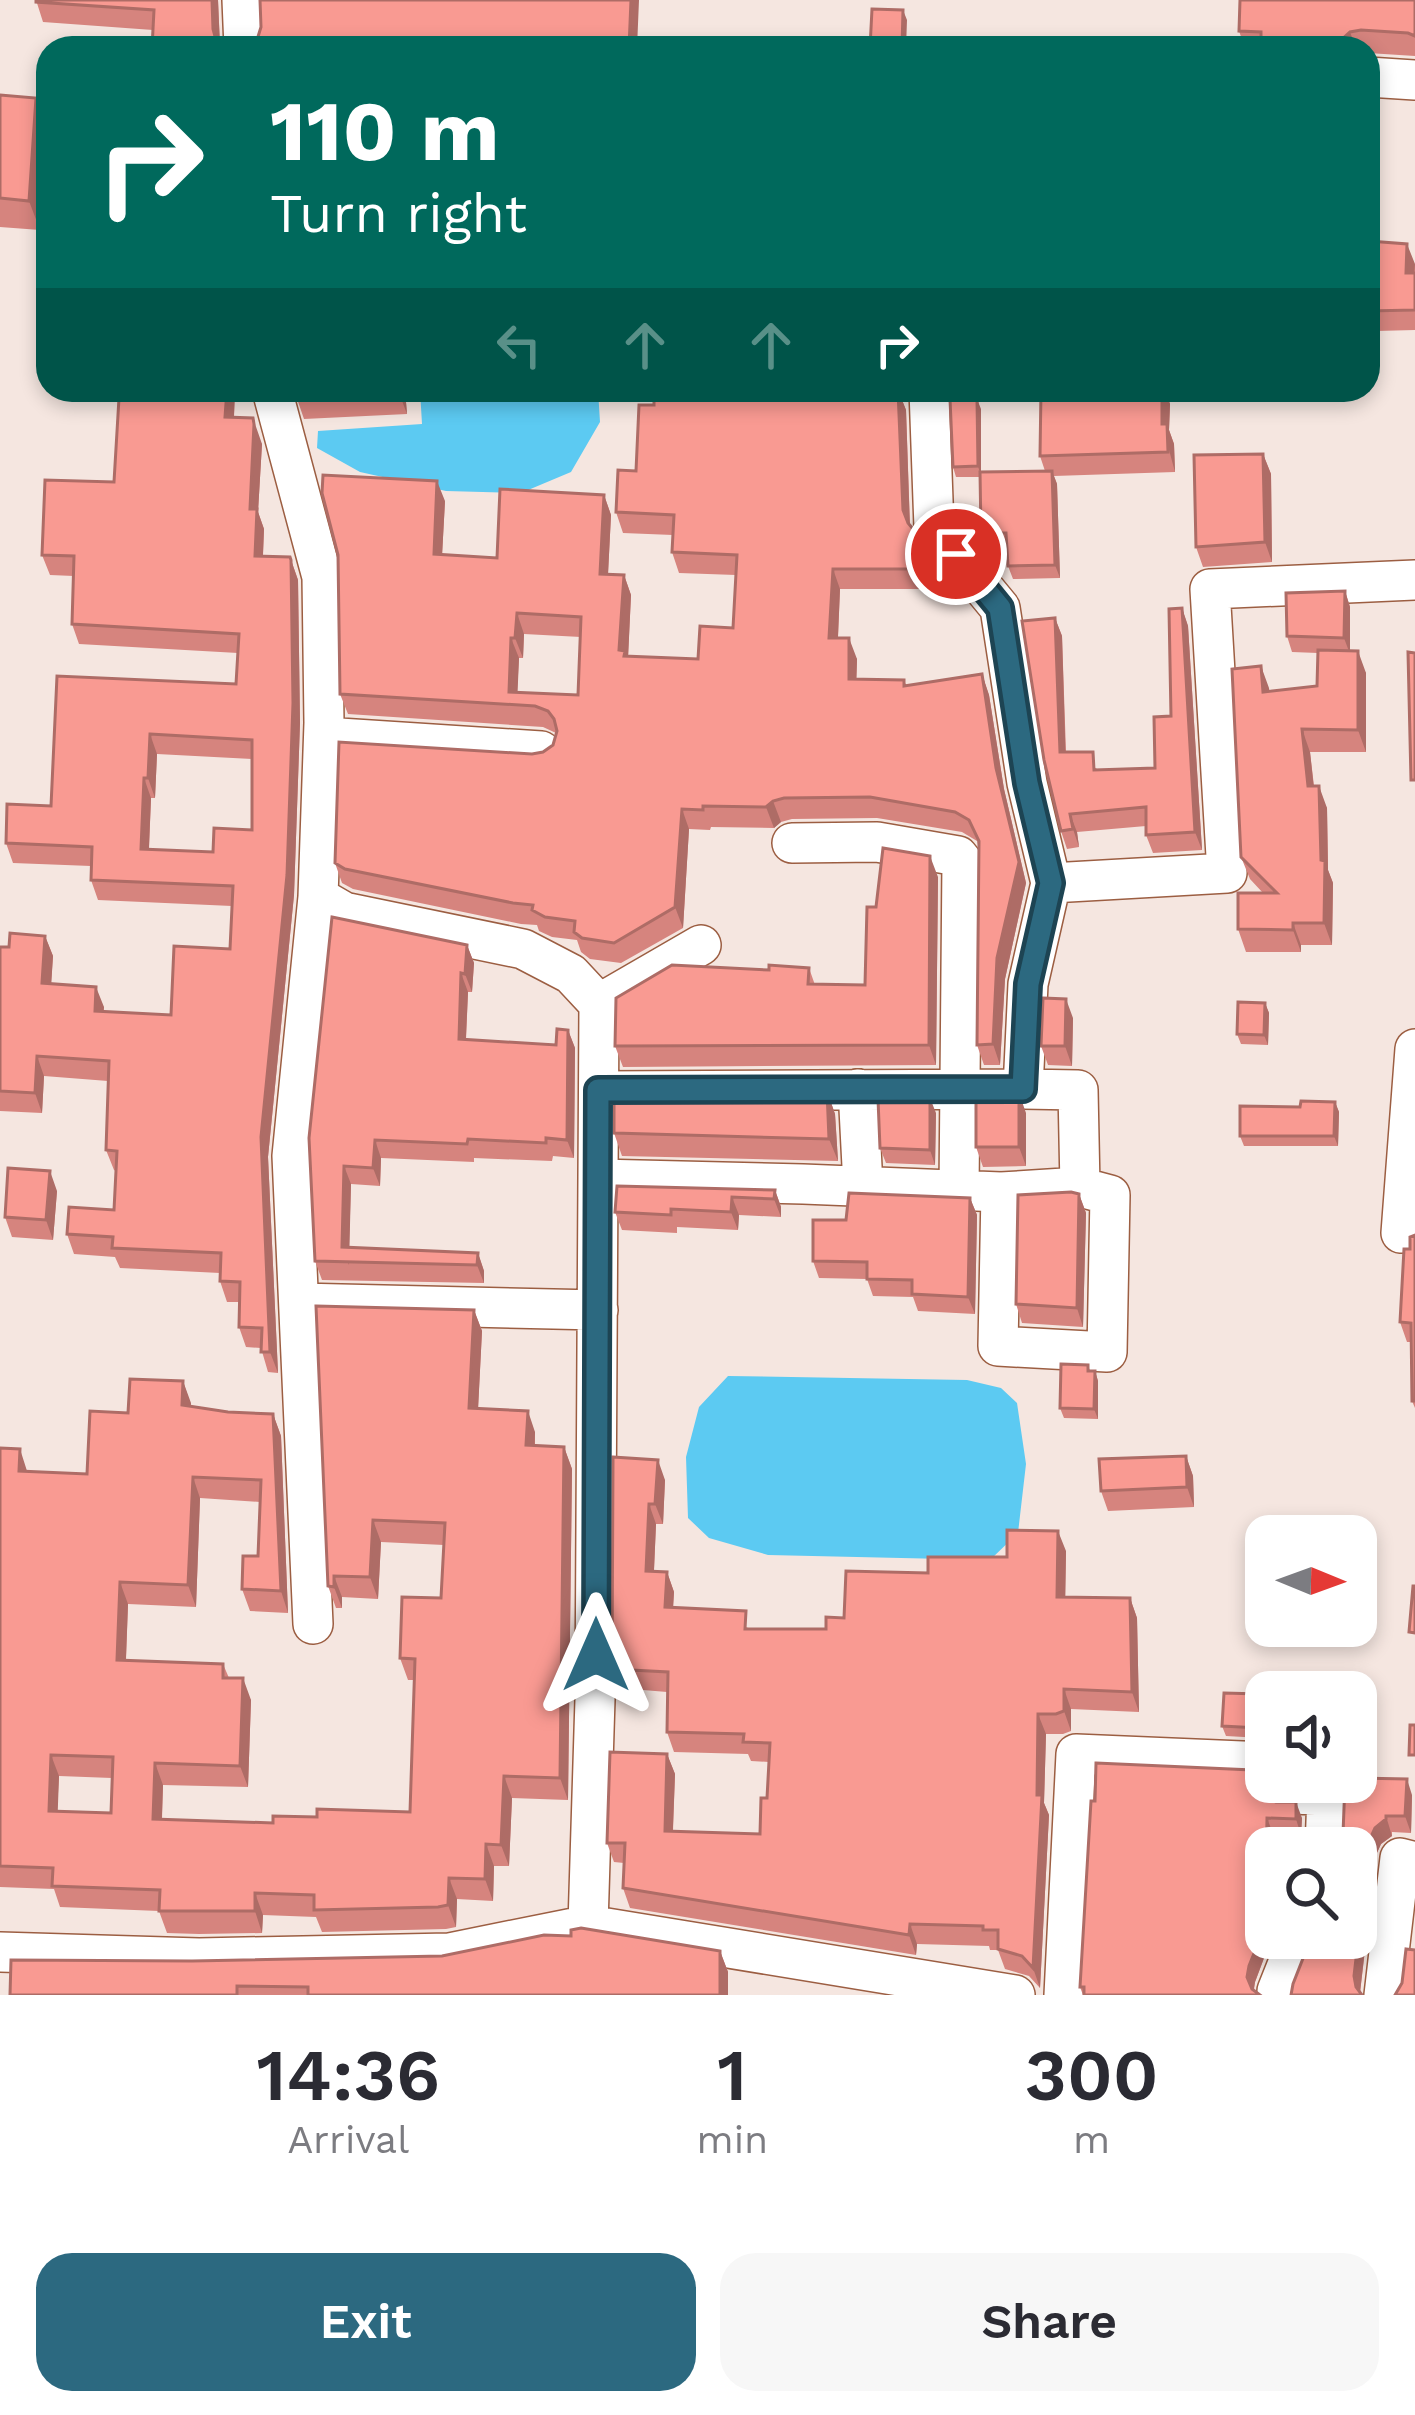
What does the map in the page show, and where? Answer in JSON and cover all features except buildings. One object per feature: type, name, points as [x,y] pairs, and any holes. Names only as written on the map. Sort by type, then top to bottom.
[{"type":"street","points":[[242,0],[244,36]]},
{"type":"street","points":[[1380,78],[1415,80]]},
{"type":"street","points":[[275,402],[322,577],[324,737],[318,897],[292,1156],[314,1624]]},
{"type":"street","points":[[929,402],[934,528],[1000,608],[1027,783],[1051,883],[1028,984],[1023,1089]]},
{"type":"street","points":[[1051,883],[1227,873],[1210,589],[1415,580]]},
{"type":"street","points":[[324,737],[542,751]]},
{"type":"street","points":[[792,843],[877,842],[958,856],[962,861],[959,1191]]},
{"type":"street","points":[[318,897],[344,913],[524,949],[572,974],[599,1004],[596,1699],[588,1925]]},
{"type":"street","points":[[599,1004],[701,945]]},
{"type":"street","points":[[1415,1049],[1401,1233],[1415,1233]]},
{"type":"street","points":[[858,1089],[863,1186]]},
{"type":"street","points":[[598,1090],[1078,1090],[1080,1187]]},
{"type":"street","points":[[598,1179],[1001,1192],[1080,1187],[1110,1195],[1107,1352],[998,1346],[1001,1192]]},
{"type":"street","points":[[299,1303],[598,1310]]},
{"type":"street","points":[[1064,1995],[1076,1754],[1245,1761]]},
{"type":"street","points":[[1384,1995],[1400,1858],[1415,1862]]},
{"type":"street","points":[[0,1952],[199,1958],[449,1953],[588,1925],[1015,1995]]},
{"type":"street","points":[[1277,1991],[1290,1959]]},
{"type":"water","points":[[421,402],[599,402],[600,422],[571,472],[521,493],[446,491],[360,472],[317,448],[318,431],[422,424]]},
{"type":"water","points":[[728,1376],[967,1380],[1001,1388],[1017,1403],[1026,1464],[1018,1533],[990,1560],[768,1555],[709,1538],[688,1518],[686,1457],[699,1407]]},
{"type":"route","points":[[596,1655],[598,1090],[1023,1089],[1028,984],[1051,883],[1027,783],[1000,608],[956,554]]}]
